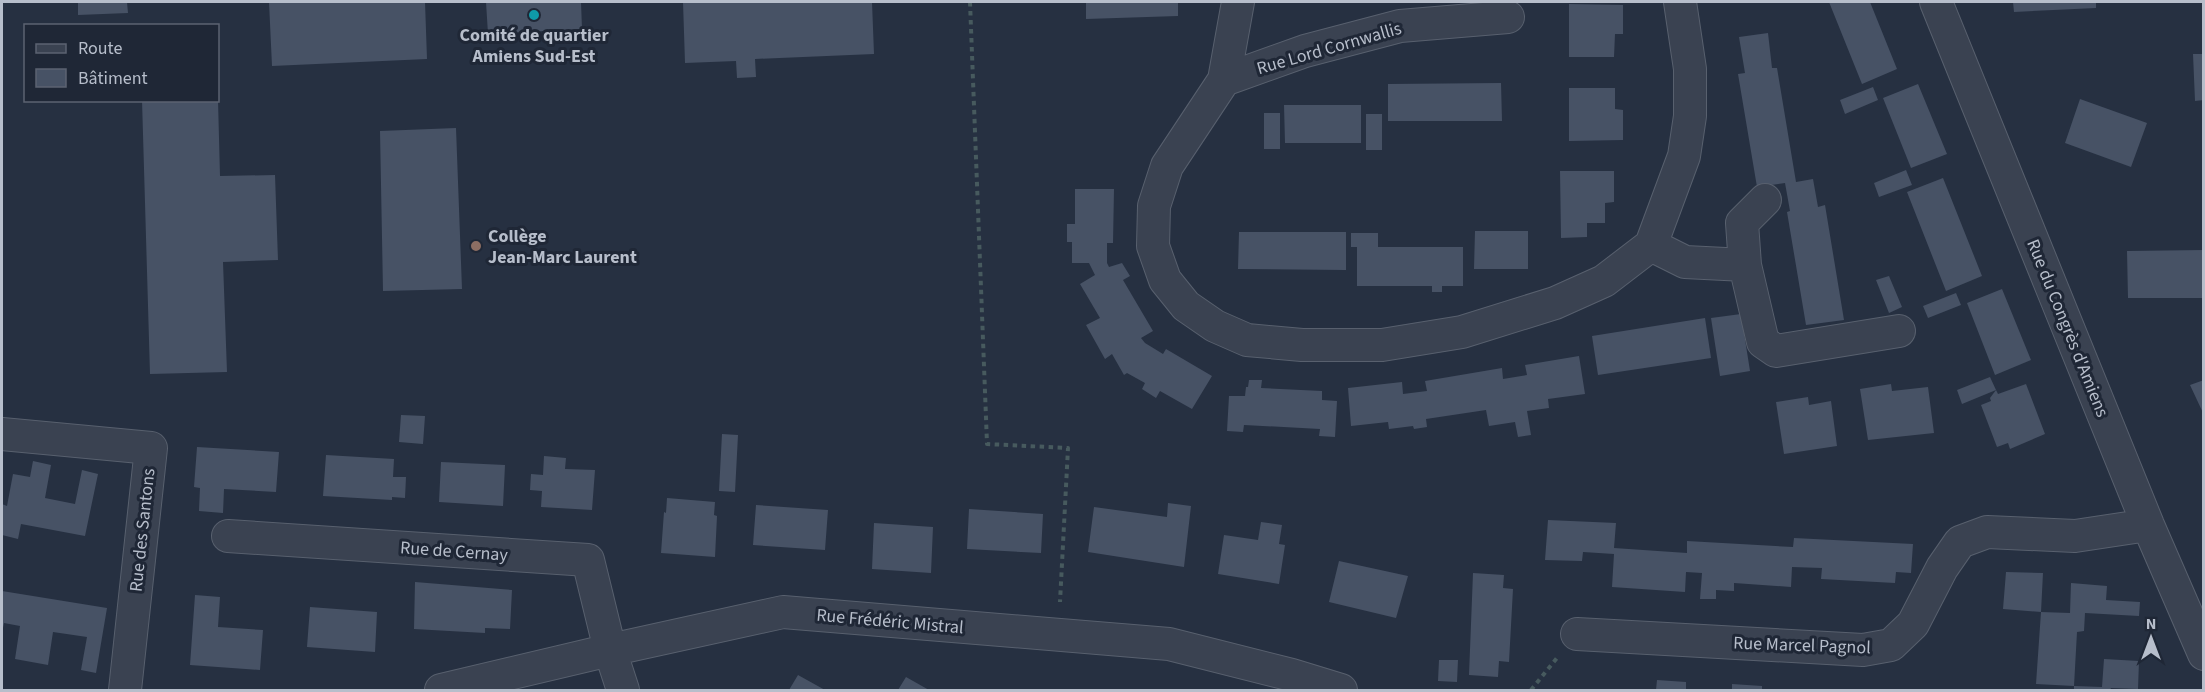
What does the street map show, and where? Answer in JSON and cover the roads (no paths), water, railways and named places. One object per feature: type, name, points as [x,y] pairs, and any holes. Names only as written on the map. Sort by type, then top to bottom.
[{"type":"street","name":"Rue Lord Cornwallis","points":[[1238,2],[1224,80],[1167,166],[1154,206],[1153,246],[1165,280],[1186,306],[1215,326],[1247,340],[1302,345],[1382,345],[1462,332],[1564,299],[1604,281],[1651,245]]},
{"type":"street","points":[[1680,2],[1690,69],[1690,116],[1684,156],[1651,245],[1685,262],[1745,265]]},
{"type":"street","name":"Rue du Congrès d'Amiens","points":[[1936,2],[2148,525],[2204,654]]},
{"type":"street","name":"Rue Lord Cornwallis","points":[[1224,80],[1305,51],[1400,26],[1508,17]]},
{"type":"street","points":[[1765,200],[1742,224],[1745,265],[1763,342],[1776,351],[1899,331]]},
{"type":"street","name":"Rue des Santons","points":[[2,435],[151,448],[125,690]]},
{"type":"street","name":"Rue Marcel Pagnol","points":[[1577,634],[1863,650],[1891,645],[1913,624],[1942,568],[1960,542],[1987,532],[2075,536],[2148,525]]},
{"type":"street","name":"Rue de Cernay","points":[[228,536],[588,560],[610,650]]},
{"type":"street","name":"Rue Frédéric Mistral","points":[[441,690],[783,612],[1168,644],[1286,683],[1341,690]]},
{"type":"street","points":[[610,650],[623,690]]},
{"type":"place","name":"Comité de quartier Amiens Sud-Est","points":[[534,15]]},
{"type":"place","name":"Collège Jean-Marc Laurent","points":[[476,246]]}]
